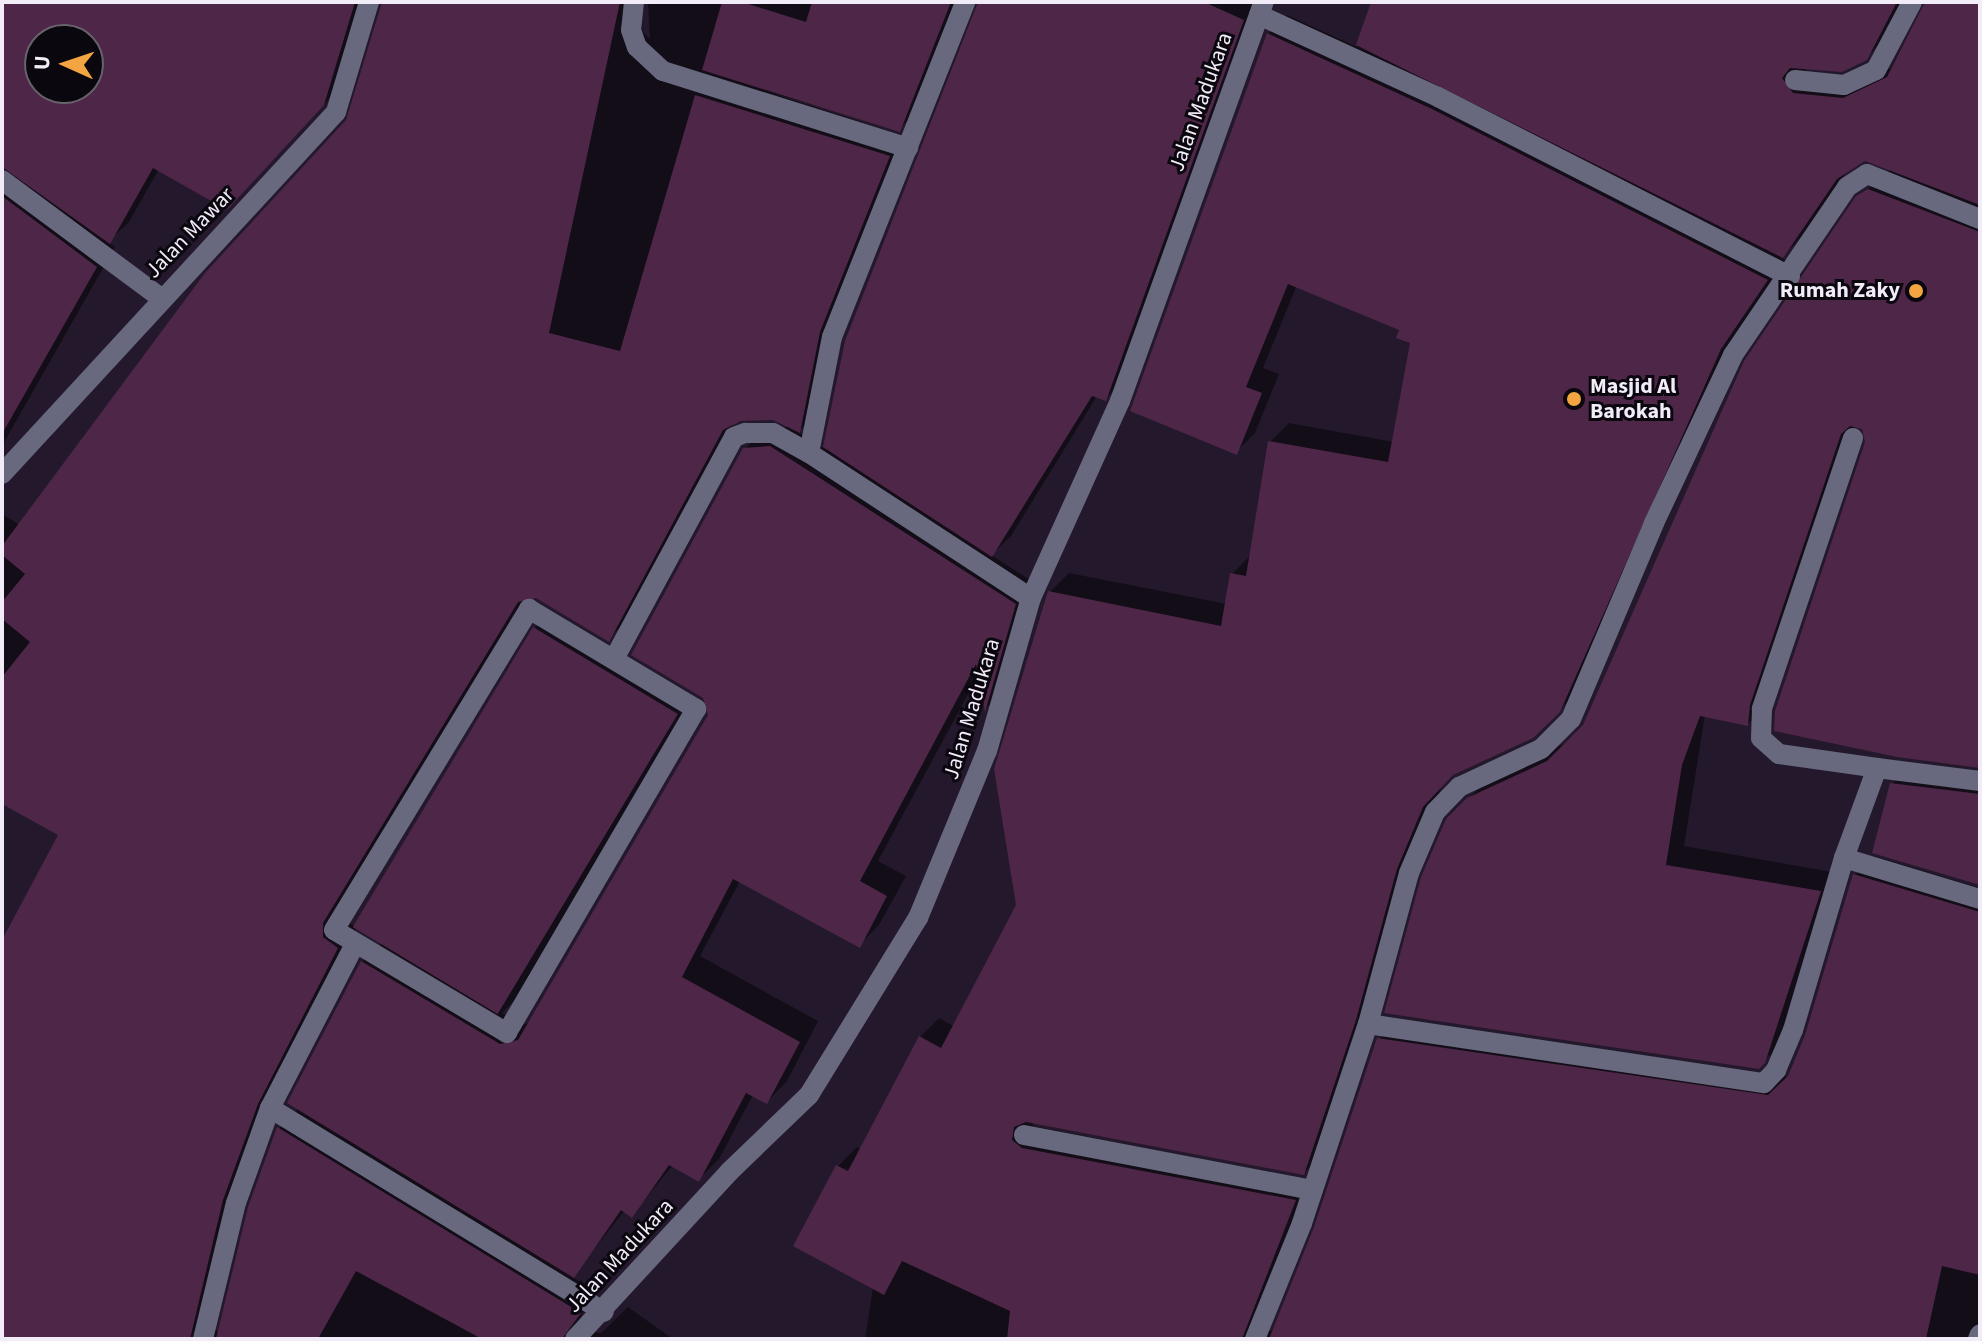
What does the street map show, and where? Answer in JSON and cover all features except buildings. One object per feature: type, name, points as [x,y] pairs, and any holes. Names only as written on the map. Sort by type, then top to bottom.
[{"type":"street","name":"Jalan Mawar","points":[[2,474],[161,298],[336,112],[369,2]]},
{"type":"street","points":[[634,2],[631,30],[637,47],[663,71],[908,148]]},
{"type":"street","points":[[809,453],[832,337],[965,2]]},
{"type":"street","points":[[1795,80],[1844,85],[1876,70],[1912,2]]},
{"type":"street","points":[[1261,8],[1790,276]]},
{"type":"street","name":"Jalan Madukara","points":[[575,1339],[604,1312],[729,1172],[809,1095],[889,972],[954,841],[1031,598],[1120,401],[1261,8]]},
{"type":"street","points":[[1255,1339],[1313,1190],[1368,1024],[1409,873],[1435,812],[1459,787],[1541,749],[1571,719],[1733,355],[1790,276],[1847,187],[1867,174],[1980,219]]},
{"type":"street","points":[[2,180],[161,298]]},
{"type":"street","points":[[614,659],[734,437],[773,433],[809,453],[1031,598]]},
{"type":"street","points":[[1853,438],[1762,709],[1761,738],[1779,754],[1980,781]]},
{"type":"street","points":[[529,609],[696,709],[507,1033],[355,944],[334,930],[529,609]]},
{"type":"street","points":[[1368,1024],[1764,1083],[1776,1070],[1793,1030],[1844,858],[1877,768]]},
{"type":"street","points":[[1844,858],[1980,899]]},
{"type":"street","points":[[203,1339],[236,1203],[270,1108],[355,944]]},
{"type":"street","points":[[270,1108],[604,1312]]},
{"type":"street","points":[[1024,1135],[1313,1190]]},
{"type":"place","name":"Rumah Zaky","points":[[1916,291]]},
{"type":"place","name":"Masjid Al Barokah","points":[[1574,399]]}]
